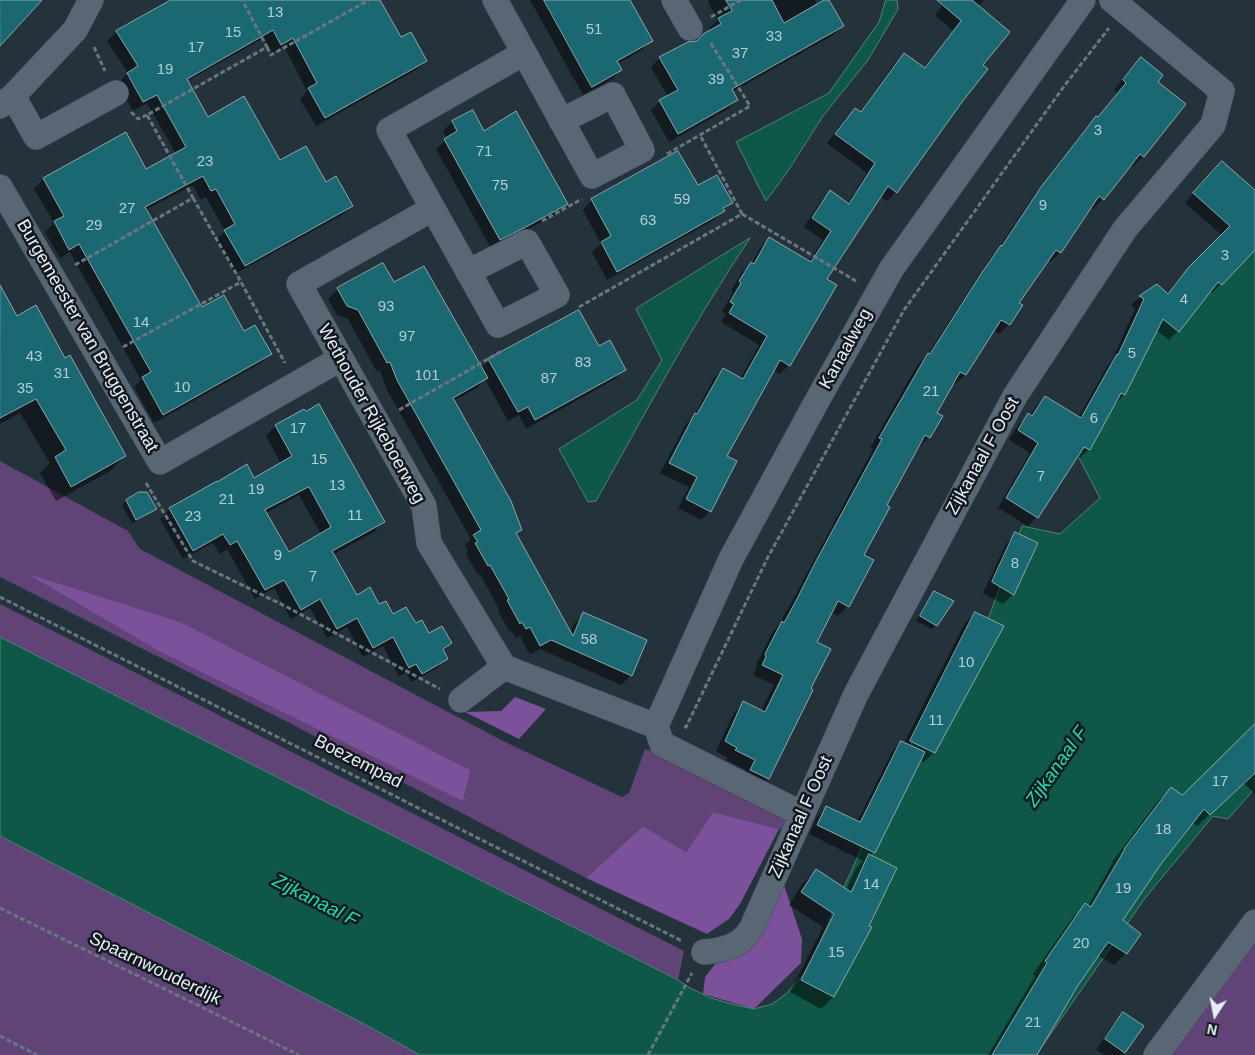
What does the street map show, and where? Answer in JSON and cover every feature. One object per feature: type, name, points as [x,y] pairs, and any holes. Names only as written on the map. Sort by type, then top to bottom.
[{"type":"street","points":[[91,0],[75,30],[6,101],[36,137],[116,93]]},
{"type":"street","points":[[495,0],[592,176],[642,150],[613,95],[562,121]]},
{"type":"street","points":[[674,0],[702,29]]},
{"type":"street","name":"Kanaalweg","points":[[656,726],[731,559],[892,268],[1083,0]]},
{"type":"street","name":"Zijkanaal F Oost","points":[[699,961],[744,938],[752,928],[856,694],[1015,396],[1125,230],[1213,125],[1222,91],[1112,0]]},
{"type":"street","points":[[468,272],[527,242],[557,296],[498,325],[432,209],[388,130],[524,53]]},
{"type":"street","name":"Burgemeester van Bruggenstraat","points":[[0,187],[160,462],[340,359]]},
{"type":"street","name":"Wethouder Rijkeboerweg","points":[[432,209],[299,284],[424,506],[429,544],[504,667]]},
{"type":"street","points":[[461,700],[504,667],[656,726],[662,744],[802,814]]},
{"type":"street","points":[[1156,1055],[1255,922]]},
{"type":"path","points":[[242,0],[271,55],[369,0]]},
{"type":"path","points":[[641,148],[658,159],[750,106],[702,29],[741,0]]},
{"type":"path","points":[[656,726],[686,727],[768,557],[904,310],[1065,85],[1110,26]]},
{"type":"path","points":[[267,47],[147,115],[297,384]]},
{"type":"path","points":[[700,135],[742,214],[877,294]]},
{"type":"path","points":[[527,242],[529,228],[587,196],[592,176]]},
{"type":"path","points":[[52,277],[193,198]]},
{"type":"path","points":[[572,311],[742,214]]},
{"type":"path","points":[[100,360],[241,282]]},
{"type":"path","points":[[376,422],[504,350]]},
{"type":"path","points":[[160,462],[145,481],[193,561],[285,606],[461,700]]},
{"type":"path","name":"Boezempad","points":[[0,596],[699,961]]},
{"type":"path","name":"Spaarnwouderdijk","points":[[0,908],[299,1055]]},
{"type":"path","points":[[648,1055],[699,961]]},
{"type":"path","points":[[0,1036],[37,1055]]},
{"type":"shaded area","points":[[0,461],[128,531],[140,549],[505,742],[622,797],[629,793],[645,749],[671,756],[807,823],[779,829],[713,812],[686,852],[643,826],[586,878],[274,715],[0,577]]},
{"type":"shaded area","points":[[28,574],[180,622],[470,770],[463,801],[159,651]]},
{"type":"shaded area","points":[[0,604],[684,951],[678,980],[0,637]]},
{"type":"shaded area","points":[[515,697],[546,709],[519,739],[465,712],[501,711]]},
{"type":"shaded area","points":[[713,812],[779,829],[740,904],[729,919],[707,934],[586,878],[643,826],[686,852]]},
{"type":"shaded area","points":[[0,836],[366,1025],[420,1055],[0,1055]]},
{"type":"shaded area","points":[[782,879],[802,939],[801,963],[754,1009],[703,994],[705,977]]},
{"type":"shaded area","points":[[1255,935],[1255,1055],[1165,1055]]},
{"type":"water","points":[[886,0],[897,0],[898,9],[868,60],[823,116],[788,171],[766,201],[736,142],[829,93],[879,22]]},
{"type":"water","name":"Zijkanaal F","points":[[1255,213],[1255,788],[1228,819],[1213,816],[1145,898],[1036,1055],[420,1055],[366,1025],[0,836],[0,637],[711,998],[754,1009],[772,1004],[787,993],[813,963],[828,923],[866,838],[914,738],[937,730],[990,614],[1022,526],[1060,534],[1100,498],[1078,456],[1088,443],[1149,319]]},
{"type":"water","points":[[750,238],[689,335],[596,501],[588,502],[559,449],[637,400],[662,360],[636,309]]},
{"type":"building","points":[[0,0],[42,0],[0,46]]},
{"type":"building","points":[[171,0],[380,0],[401,37],[411,32],[427,61],[325,118],[308,88],[317,83],[293,38],[281,45],[273,30],[187,79],[208,117],[244,96],[280,160],[306,146],[326,182],[336,176],[353,206],[245,266],[224,230],[235,224],[216,189],[211,191],[203,176],[145,207],[202,307],[224,295],[244,331],[255,325],[272,354],[163,415],[142,377],[151,372],[79,244],[69,250],[54,221],[64,216],[43,178],[126,132],[146,169],[186,147],[157,95],[143,102],[127,73],[138,66],[116,31]]},
{"type":"building","points":[[544,0],[630,0],[653,41],[617,61],[622,70],[592,87]]},
{"type":"building","points":[[726,0],[772,0],[784,23],[824,0],[829,0],[844,26],[732,89],[738,100],[678,134],[659,100],[678,90],[659,57],[688,42],[697,41],[703,34],[721,24],[718,18],[732,11]]},
{"type":"building","points":[[937,0],[972,0],[1010,32],[983,65],[988,69],[897,193],[888,186],[827,279],[837,285],[790,366],[780,360],[727,456],[737,461],[711,512],[686,499],[697,477],[669,463],[695,413],[697,414],[723,368],[743,379],[767,336],[729,313],[734,304],[730,302],[741,283],[739,281],[751,262],[754,264],[769,237],[811,262],[831,231],[812,218],[830,190],[849,204],[875,163],[835,134],[855,108],[861,112],[904,53],[925,68],[961,21]]},
{"type":"building","points":[[1141,57],[1163,75],[1158,82],[1186,104],[1144,157],[1140,154],[1104,200],[1099,196],[1061,253],[1056,250],[1019,303],[1023,305],[1010,325],[1001,320],[966,375],[960,372],[937,413],[943,416],[930,438],[925,435],[887,505],[890,507],[864,555],[874,560],[849,607],[838,601],[817,642],[831,649],[769,779],[750,770],[755,760],[735,750],[737,748],[725,741],[743,701],[765,712],[783,675],[762,665],[766,657],[765,654],[782,621],[784,623],[882,439],[879,438],[928,353],[930,354],[981,274],[1041,187],[1096,116],[1098,117],[1126,83],[1123,80]]},
{"type":"building","points":[[473,110],[484,131],[516,111],[568,204],[500,240],[444,139],[457,131],[452,121]]},
{"type":"building","points":[[678,151],[698,185],[717,175],[733,203],[723,208],[725,211],[617,272],[601,242],[611,236],[591,199]]},
{"type":"building","points":[[1222,161],[1255,190],[1255,250],[1222,285],[1218,282],[1179,332],[1163,319],[1125,395],[1121,393],[1090,450],[1084,447],[1038,518],[1006,498],[1038,443],[1018,430],[1028,413],[1032,416],[1045,396],[1081,418],[1118,355],[1144,299],[1139,296],[1157,284],[1168,294],[1188,268],[1230,226],[1193,193]]},
{"type":"building","points":[[383,263],[394,282],[424,266],[488,378],[453,398],[511,501],[522,530],[516,533],[573,636],[583,612],[647,640],[632,676],[551,640],[540,646],[530,627],[526,629],[522,622],[520,624],[507,600],[509,599],[475,543],[478,542],[473,535],[481,530],[397,380],[390,362],[387,363],[358,310],[347,306],[337,288]]},
{"type":"building","points":[[0,285],[17,316],[36,305],[65,358],[70,355],[126,456],[71,487],[55,457],[66,450],[36,399],[0,418]]},
{"type":"building","points":[[579,310],[599,346],[610,340],[626,370],[535,420],[528,407],[518,412],[488,359]]},
{"type":"building","points":[[319,404],[385,522],[332,551],[357,595],[370,587],[379,604],[386,601],[393,614],[406,607],[416,623],[422,620],[429,633],[442,626],[452,643],[443,649],[448,659],[422,674],[416,664],[409,668],[393,637],[373,648],[357,618],[337,629],[320,599],[301,610],[284,580],[265,590],[237,541],[230,545],[223,534],[193,551],[169,508],[247,464],[254,478],[292,456],[275,425],[304,409],[306,411]],"holes":[[[309,487],[331,527],[289,552],[265,510]]]},
{"type":"building","points":[[139,492],[147,492],[157,509],[136,520],[126,500]]},
{"type":"building","points":[[1015,532],[1038,543],[1014,595],[992,582]]},
{"type":"building","points":[[934,591],[954,601],[937,626],[920,616]]},
{"type":"building","points":[[975,612],[1004,626],[935,753],[910,741]]},
{"type":"building","points":[[1255,724],[1255,773],[1210,815],[1204,809],[1161,864],[1123,920],[1141,934],[1127,954],[1108,942],[1077,987],[1037,1055],[992,1055],[1047,963],[1045,961],[1085,903],[1091,907],[1124,849],[1171,787],[1182,795]]},
{"type":"building","points":[[901,741],[925,752],[875,853],[817,825],[826,806],[860,822]]},
{"type":"building","points":[[869,854],[897,868],[869,926],[872,927],[834,997],[801,980],[834,914],[801,892],[816,869],[851,892]]},
{"type":"building","points":[[1123,1012],[1144,1026],[1125,1053],[1105,1039]]}]
